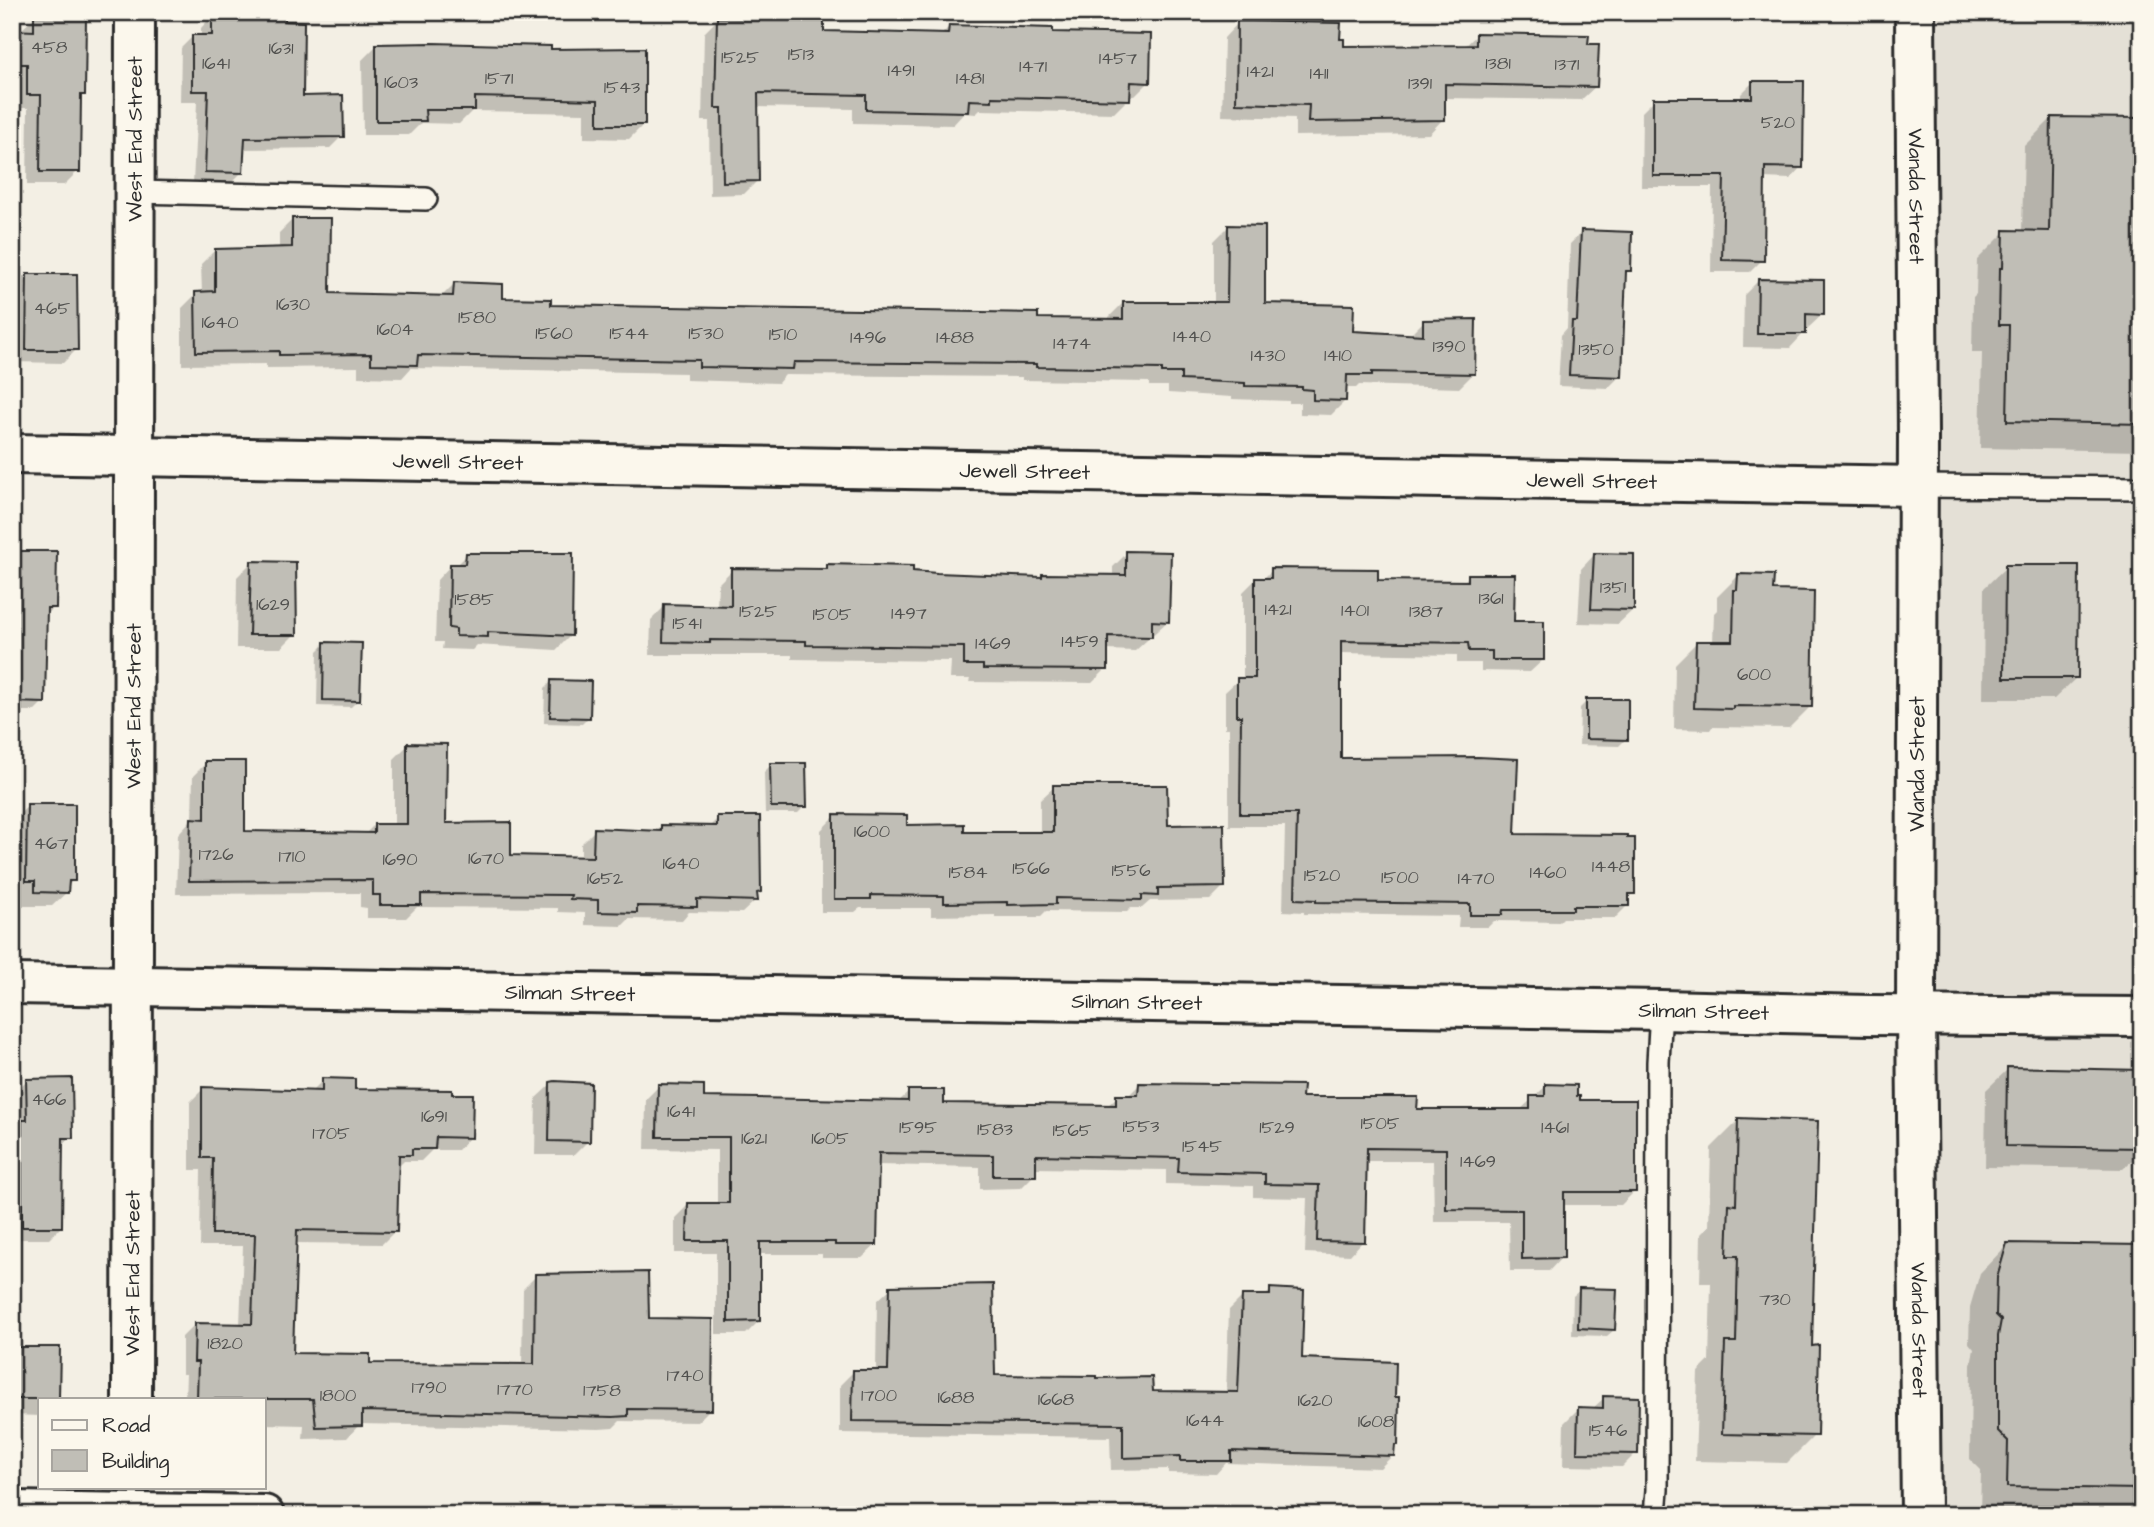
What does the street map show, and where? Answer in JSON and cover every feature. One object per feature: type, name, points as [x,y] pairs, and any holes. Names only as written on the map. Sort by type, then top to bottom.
[{"type":"street","name":"West End Street","points":[[132,1398],[135,12]]},
{"type":"street","name":"Wanda Street","points":[[1915,12],[1918,486],[1916,1015],[1921,1515]]},
{"type":"street","name":"Jewell Street","points":[[12,454],[1918,486]]},
{"type":"street","name":"Silman Street","points":[[12,984],[2142,1017]]},
{"type":"street","points":[[132,1488],[133,1514]]},
{"type":"street","points":[[12,1511],[264,1515]]},
{"type":"lane","points":[[135,192],[426,199]]},
{"type":"lane","points":[[1918,486],[2142,488]]},
{"type":"lane","points":[[1655,1515],[1658,1062],[1661,1010]]},
{"type":"shaded area","points":[[1935,12],[2142,12],[2142,1515],[1935,1515],[1939,997]]},
{"type":"building","points":[[779,14],[824,14],[824,31],[948,34],[949,25],[1053,28],[1053,32],[1151,34],[1150,83],[1131,82],[1130,100],[992,97],[992,101],[969,100],[968,112],[866,110],[866,95],[758,93],[759,181],[723,182],[722,108],[715,108],[717,17],[779,19]]},
{"type":"building","points":[[34,15],[86,16],[80,172],[40,172],[41,95],[27,95],[27,64],[12,64],[12,30],[34,31]]},
{"type":"building","points":[[212,15],[285,17],[285,21],[304,22],[303,96],[343,95],[344,137],[245,138],[243,173],[205,172],[208,91],[192,91],[192,35],[212,35]]},
{"type":"building","points":[[1237,21],[1341,23],[1340,39],[1344,39],[1344,46],[1476,45],[1476,33],[1589,35],[1588,44],[1599,44],[1597,87],[1445,84],[1445,120],[1308,122],[1309,105],[1236,103]]},
{"type":"building","points":[[376,44],[551,46],[551,49],[645,48],[645,125],[598,125],[598,100],[475,97],[475,110],[425,110],[426,121],[376,121]]},
{"type":"building","points":[[1752,81],[1804,81],[1803,168],[1765,167],[1764,261],[1722,260],[1724,176],[1653,176],[1653,98],[1752,98]]},
{"type":"building","points":[[2051,117],[2142,118],[2142,424],[2007,421],[2009,325],[1999,325],[2004,230],[2049,231]]},
{"type":"building","points":[[292,218],[331,218],[330,293],[453,296],[454,282],[503,284],[503,298],[551,299],[551,305],[1038,313],[1038,318],[1123,319],[1123,302],[1227,302],[1228,225],[1265,226],[1265,303],[1354,305],[1353,331],[1423,335],[1423,320],[1476,319],[1475,374],[1372,372],[1372,375],[1347,375],[1346,401],[1313,400],[1313,390],[1302,387],[1245,386],[1245,383],[1181,380],[1181,373],[1162,373],[1162,369],[1036,367],[1036,364],[794,362],[793,369],[699,367],[699,360],[418,355],[417,365],[371,364],[371,354],[196,352],[195,292],[215,291],[215,249],[292,247]]},
{"type":"building","points":[[1581,230],[1632,232],[1631,271],[1626,271],[1622,377],[1569,375],[1572,321],[1577,321]]},
{"type":"building","points":[[27,274],[77,274],[78,350],[26,350]]},
{"type":"building","points":[[1758,279],[1824,280],[1824,315],[1806,314],[1806,334],[1757,334]]},
{"type":"building","points":[[12,551],[57,551],[56,608],[47,608],[45,703],[12,702]]},
{"type":"building","points":[[1126,551],[1171,552],[1169,622],[1152,621],[1152,637],[1108,636],[1108,670],[983,669],[983,665],[964,665],[964,647],[806,645],[806,641],[663,642],[664,604],[731,606],[731,568],[827,569],[827,564],[913,566],[913,571],[1042,577],[1042,574],[1126,575]]},
{"type":"building","points":[[466,553],[573,553],[572,636],[488,632],[488,637],[456,636],[456,629],[449,628],[450,564],[465,564]]},
{"type":"building","points":[[1594,553],[1634,554],[1634,610],[1591,609]]},
{"type":"building","points":[[251,561],[296,562],[297,635],[249,635]]},
{"type":"building","points":[[2005,565],[2079,565],[2078,678],[2004,678]]},
{"type":"building","points":[[1271,568],[1378,569],[1378,580],[1468,581],[1468,574],[1515,574],[1514,621],[1544,621],[1544,660],[1492,660],[1492,651],[1469,651],[1468,643],[1341,641],[1341,758],[1518,759],[1515,834],[1627,835],[1627,838],[1635,838],[1635,894],[1629,894],[1629,906],[1573,906],[1573,910],[1503,910],[1502,915],[1470,915],[1470,904],[1316,902],[1295,899],[1297,814],[1240,814],[1241,716],[1237,716],[1237,678],[1255,678],[1255,578],[1271,578]]},
{"type":"building","points":[[1738,574],[1774,575],[1773,590],[1814,591],[1812,707],[1694,708],[1696,641],[1733,641],[1734,590],[1737,590]]},
{"type":"building","points":[[324,642],[362,643],[360,701],[323,700]]},
{"type":"building","points":[[551,680],[591,681],[590,718],[550,717]]},
{"type":"building","points":[[1586,699],[1628,699],[1628,740],[1586,739]]},
{"type":"building","points":[[407,743],[447,744],[446,823],[511,822],[511,855],[593,857],[594,828],[661,831],[661,825],[717,826],[717,816],[760,816],[761,892],[757,893],[758,901],[697,899],[697,907],[637,906],[637,913],[598,912],[598,900],[570,899],[571,895],[421,894],[421,905],[380,905],[380,895],[373,895],[373,880],[189,881],[191,818],[205,819],[205,761],[245,761],[245,831],[374,833],[374,824],[407,824]]},
{"type":"building","points":[[770,763],[806,763],[807,807],[771,807]]},
{"type":"building","points":[[1053,785],[1167,785],[1168,825],[1224,824],[1225,887],[1158,888],[1158,896],[1142,895],[1142,900],[1056,898],[1056,904],[944,903],[944,896],[871,895],[871,899],[834,899],[834,814],[907,815],[907,825],[964,824],[964,832],[1053,832]]},
{"type":"building","points":[[27,804],[75,804],[75,881],[69,881],[68,893],[35,892],[35,881],[26,881]]},
{"type":"building","points":[[2007,1067],[2142,1070],[2142,1148],[2006,1146]]},
{"type":"building","points":[[72,1078],[73,1138],[63,1138],[62,1227],[22,1227],[22,1120],[27,1120],[26,1079]]},
{"type":"building","points":[[322,1078],[355,1079],[355,1089],[452,1090],[452,1094],[473,1094],[472,1138],[436,1137],[435,1149],[412,1149],[412,1155],[399,1155],[397,1232],[297,1230],[293,1353],[370,1354],[370,1363],[534,1364],[535,1274],[648,1272],[649,1318],[713,1319],[712,1410],[628,1409],[628,1416],[613,1417],[362,1411],[362,1426],[316,1427],[313,1399],[197,1398],[195,1323],[252,1324],[255,1234],[212,1234],[213,1158],[202,1158],[202,1087],[322,1091]]},
{"type":"building","points":[[550,1082],[591,1083],[590,1142],[549,1141]]},
{"type":"building","points":[[1139,1083],[1303,1085],[1302,1097],[1418,1097],[1417,1109],[1530,1109],[1530,1096],[1545,1096],[1545,1084],[1577,1085],[1577,1096],[1580,1096],[1580,1100],[1636,1100],[1636,1192],[1564,1192],[1564,1258],[1522,1259],[1522,1210],[1446,1209],[1446,1149],[1367,1148],[1365,1242],[1317,1241],[1319,1185],[1265,1184],[1265,1174],[1178,1172],[1179,1158],[1036,1155],[1036,1176],[993,1176],[993,1155],[879,1153],[877,1245],[760,1242],[760,1321],[728,1322],[728,1241],[687,1241],[688,1203],[729,1203],[729,1137],[657,1137],[658,1084],[704,1085],[704,1097],[908,1101],[908,1090],[944,1090],[944,1103],[1116,1105],[1116,1095],[1138,1095]]},
{"type":"building","points":[[1738,1118],[1818,1121],[1812,1346],[1819,1345],[1817,1436],[1722,1434],[1725,1342],[1736,1342],[1738,1256],[1727,1256],[1729,1204],[1736,1205]]},
{"type":"building","points":[[2007,1243],[2142,1245],[2142,1489],[2007,1487],[2008,1441],[1998,1431],[1998,1336],[2001,1320],[1996,1315],[1997,1278]]},
{"type":"building","points":[[993,1284],[995,1375],[1152,1377],[1153,1391],[1238,1392],[1242,1295],[1270,1295],[1270,1288],[1304,1290],[1302,1358],[1396,1362],[1395,1397],[1399,1397],[1398,1445],[1395,1445],[1394,1456],[1231,1451],[1231,1461],[1180,1461],[1180,1456],[1123,1458],[1123,1424],[852,1421],[853,1370],[888,1370],[890,1286]]},
{"type":"building","points":[[1579,1288],[1617,1289],[1615,1330],[1578,1328]]},
{"type":"building","points":[[12,1347],[60,1347],[59,1398],[12,1399]]},
{"type":"building","points":[[1603,1396],[1639,1397],[1638,1454],[1577,1453],[1578,1407],[1603,1408]]}]
